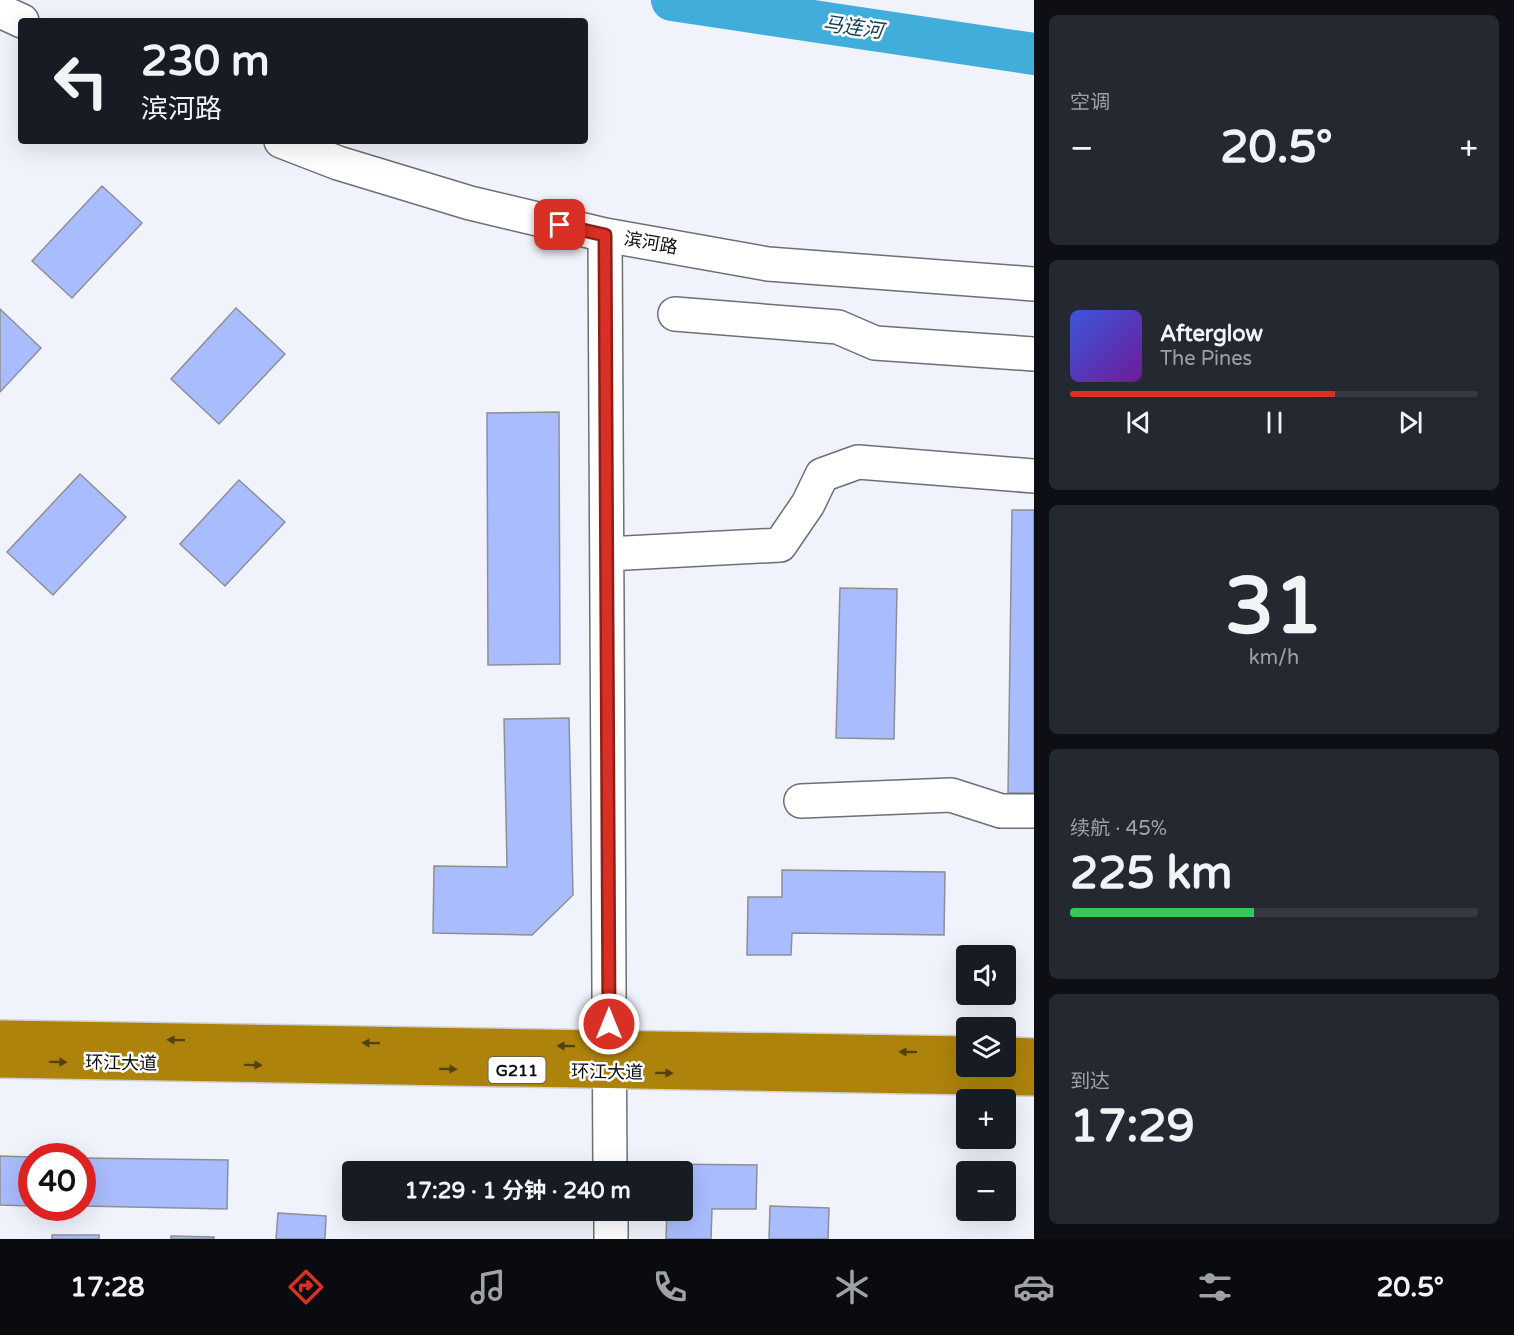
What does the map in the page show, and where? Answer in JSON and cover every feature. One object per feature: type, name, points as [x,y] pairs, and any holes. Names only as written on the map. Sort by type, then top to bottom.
[{"type":"highway","name":"环江大道","points":[[0,1037],[608,1059],[1034,1079]]},
{"type":"highway","name":"环江大道","points":[[0,1061],[608,1059],[956,1053]]},
{"type":"highway","points":[[1016,1054],[1034,1054]]},
{"type":"street","points":[[0,11],[18,19]]},
{"type":"street","name":"滨河路","points":[[289,144],[338,163],[448,197],[605,235],[768,264],[1034,284]]},
{"type":"street","points":[[605,235],[610,1161]]},
{"type":"street","points":[[675,314],[838,327],[875,343],[1034,354]]},
{"type":"street","points":[[607,554],[780,545],[808,504],[822,475],[858,462],[1034,476]]},
{"type":"street","points":[[801,801],[951,795],[1001,811],[1034,811]]},
{"type":"street","points":[[610,1221],[611,1239]]},
{"type":"building","points":[[102,186],[142,223],[72,298],[32,261]]},
{"type":"building","points":[[236,308],[285,354],[219,424],[171,379]]},
{"type":"building","points":[[0,309],[41,348],[0,392]]},
{"type":"building","points":[[559,412],[560,664],[488,665],[487,413]]},
{"type":"building","points":[[80,474],[126,517],[53,595],[7,552]]},
{"type":"building","points":[[239,480],[285,522],[225,586],[180,544]]},
{"type":"building","points":[[1012,510],[1034,510],[1034,793],[1008,793]]},
{"type":"building","points":[[840,588],[897,589],[894,739],[836,738]]},
{"type":"building","points":[[569,718],[573,895],[532,935],[433,933],[434,866],[507,867],[504,719]]},
{"type":"building","points":[[782,870],[945,872],[944,935],[792,933],[791,955],[747,955],[748,897],[782,897]]},
{"type":"building","points":[[0,1156],[18,1157],[18,1206],[0,1205]]},
{"type":"building","points":[[96,1158],[228,1160],[227,1209],[96,1206]]},
{"type":"building","points":[[693,1164],[757,1165],[756,1209],[712,1209],[711,1239],[666,1239],[667,1221],[693,1221]]},
{"type":"building","points":[[770,1206],[829,1208],[828,1239],[769,1239]]},
{"type":"building","points":[[278,1213],[326,1216],[325,1239],[276,1239]]},
{"type":"building","points":[[52,1235],[99,1235],[99,1239],[52,1239]]},
{"type":"building","points":[[171,1236],[214,1237],[214,1239],[171,1239]]},
{"type":"waterway","name":"马连河","points":[[672,0],[1034,54]]},
{"type":"route","points":[[560,225],[605,235],[609,1024]]}]
